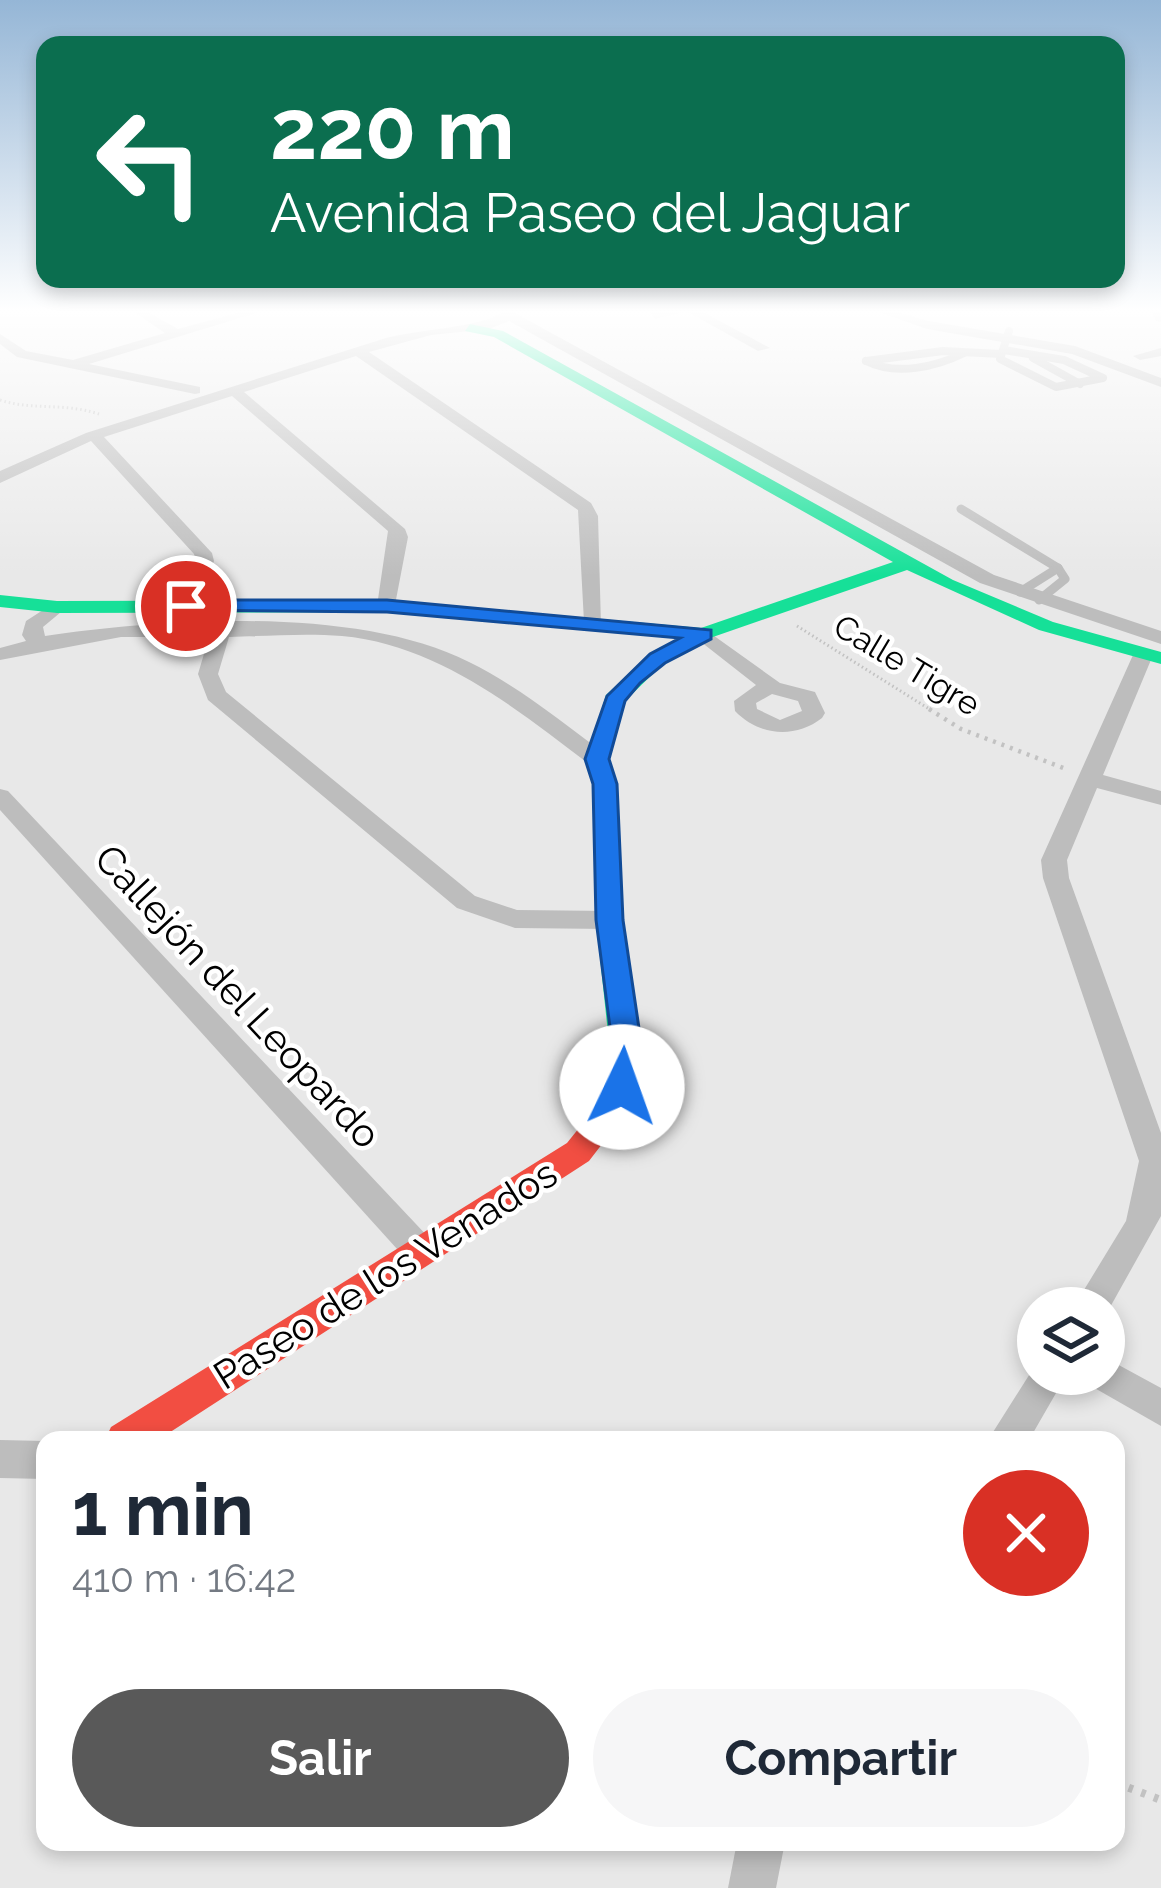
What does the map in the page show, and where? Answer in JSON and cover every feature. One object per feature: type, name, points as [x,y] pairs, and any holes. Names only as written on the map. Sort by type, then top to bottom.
[{"type":"street","points":[[36,458],[59,434],[162,400]]},
{"type":"street","points":[[0,478],[36,458],[206,400]]},
{"type":"street","points":[[245,400],[395,529],[399,537],[387,606]]},
{"type":"street","points":[[429,400],[584,507],[589,516],[594,622]]},
{"type":"street","points":[[616,400],[908,563],[1046,626],[1155,650]]},
{"type":"street","points":[[663,400],[927,549],[1155,650]]},
{"type":"street","points":[[95,436],[203,553],[206,561],[186,606]]},
{"type":"street","name":"Paseo de los Venados","points":[[138,1431],[578,1152],[608,1114],[627,1071],[609,920],[605,784],[597,759],[614,700],[658,658],[704,634],[908,563]]},
{"type":"street","points":[[0,601],[57,607],[387,606],[704,634],[772,688]]},
{"type":"street","points":[[40,643],[32,635],[33,625],[57,607]]},
{"type":"street","points":[[220,629],[208,674],[216,695],[466,902],[514,920],[609,920]]},
{"type":"street","points":[[0,654],[121,631],[343,630],[398,642],[458,664],[511,694],[597,759]]},
{"type":"street","points":[[1104,1287],[1148,1219],[1155,1192],[1155,1161],[1054,868],[1089,778],[1155,650]]},
{"type":"street","points":[[1089,778],[1161,798]]},
{"type":"street","name":"Callejón del Leopardo","points":[[0,796],[419,1250]]},
{"type":"street","points":[[1125,1387],[1161,1408]]},
{"type":"street","points":[[1012,1431],[1035,1395]]},
{"type":"street","points":[[0,1459],[36,1460]]},
{"type":"lane","points":[[961,509],[1058,568],[1065,579],[1039,600]]},
{"type":"lane","points":[[1020,592],[1058,568]]},
{"type":"path","points":[[0,400],[18,406],[69,404],[108,417]]},
{"type":"path","name":"Calle Tigre","points":[[771,610],[961,729],[1089,778]]},
{"type":"path","points":[[1125,1787],[1161,1800]]},
{"type":"shaded area","points":[[0,400],[1161,400],[1161,1888],[0,1888]]},
{"type":"traffic: fast","points":[[616,400],[946,584],[1046,626],[1161,658]]},
{"type":"traffic: fast","points":[[620,1086],[627,1071],[609,920],[605,784],[597,759],[614,700],[658,658],[703,634],[908,563]]},
{"type":"traffic: fast","points":[[0,601],[57,607],[387,606],[703,634]]},
{"type":"traffic: jam","points":[[138,1431],[578,1152],[608,1114],[620,1086]]},
{"type":"route","points":[[186,606],[387,606],[704,634],[658,658],[614,700],[597,759],[605,784],[609,920],[626,1035],[627,1071],[622,1087]]}]
